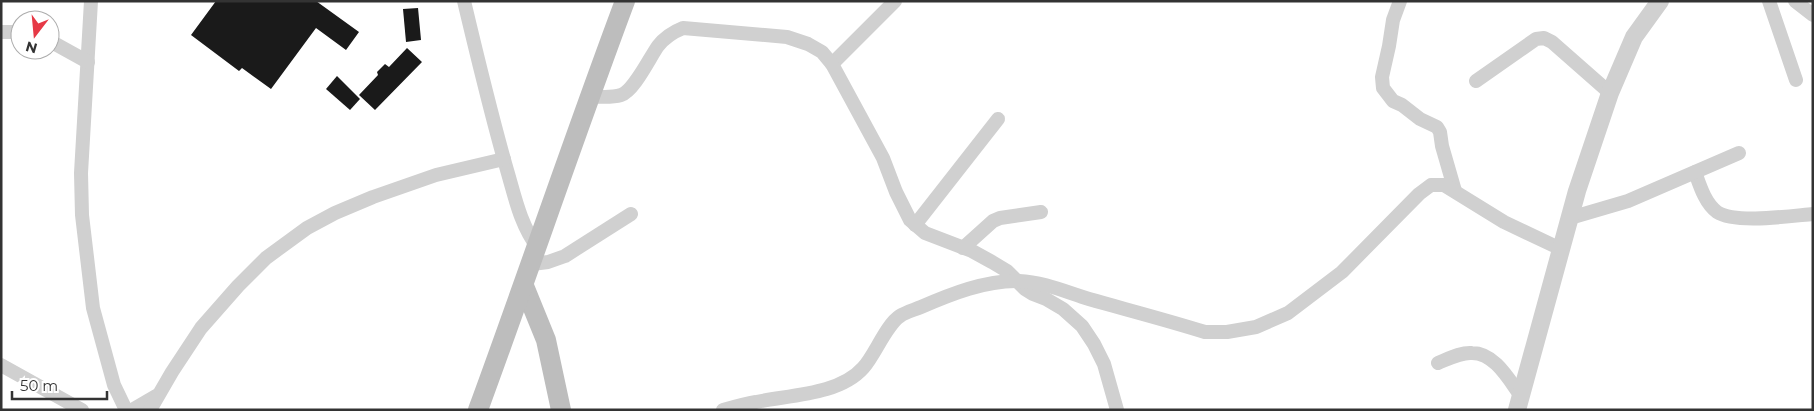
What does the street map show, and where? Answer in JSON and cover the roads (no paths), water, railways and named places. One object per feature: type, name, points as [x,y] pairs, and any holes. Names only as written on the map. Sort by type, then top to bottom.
[{"type":"main road","points":[[478,410],[535,256],[589,96],[625,1]]},
{"type":"main road","points":[[524,286],[546,340],[561,410]]},
{"type":"street","points":[[91,1],[81,173],[82,214],[93,308],[114,385],[126,410]]},
{"type":"street","points":[[464,1],[504,159],[535,256],[548,262],[565,256],[630,214]]},
{"type":"street","points":[[832,64],[895,1]]},
{"type":"street","points":[[1400,1],[1393,20],[1382,77],[1383,88],[1393,101],[1437,128],[1440,132],[1442,146],[1455,191]]},
{"type":"street","points":[[1519,403],[1570,218],[1610,93],[1634,37],[1660,1]]},
{"type":"street","points":[[1769,1],[1796,80]]},
{"type":"street","points":[[1795,1],[1813,15]]},
{"type":"street","points":[[589,96],[612,97],[622,95],[640,75],[659,46],[672,32],[683,28],[786,37],[808,44],[822,52],[832,64],[883,158],[896,192],[910,220],[925,233],[992,262],[1018,281],[1025,289],[1063,310],[1082,326],[1104,364],[1117,410]]},
{"type":"street","points":[[1476,82],[1536,39],[1544,38],[1552,42],[1610,93]]},
{"type":"street","points":[[60,47],[88,62]]},
{"type":"street","points":[[915,225],[998,119]]},
{"type":"street","points":[[1570,218],[1628,201],[1739,153]]},
{"type":"street","points":[[150,410],[201,328],[266,258],[307,228],[335,213],[366,200],[436,174],[504,159]]},
{"type":"street","points":[[1695,172],[1707,200],[1717,212],[1726,216],[1740,219],[1813,214]]},
{"type":"street","points":[[723,410],[829,388],[854,376],[864,368],[881,343],[887,330],[899,317],[948,296],[996,283],[1018,281],[1049,285],[1072,294],[1172,321],[1205,332],[1227,332],[1256,327],[1288,313],[1342,272],[1414,199],[1431,185],[1444,185],[1504,222],[1561,249]]},
{"type":"street","points":[[963,248],[1000,218],[1041,212]]},
{"type":"street","points":[[1438,363],[1459,355],[1471,353],[1489,358],[1496,364],[1519,403]]},
{"type":"street","points":[[1,365],[82,410]]},
{"type":"street","points":[[132,410],[159,394]]}]
